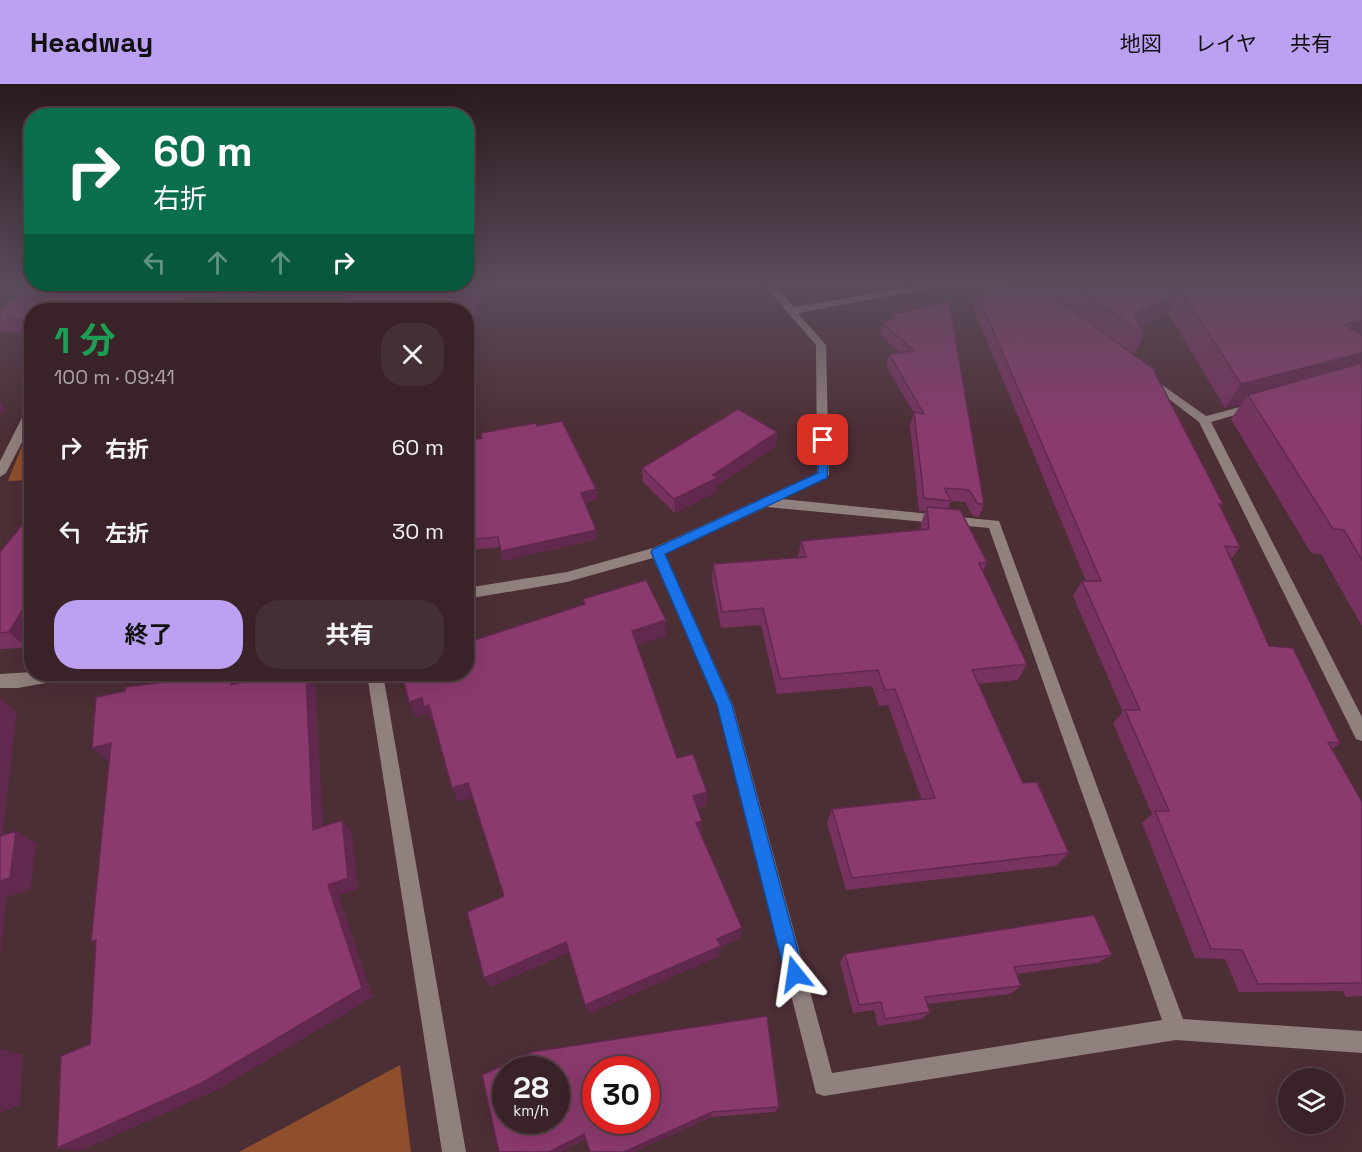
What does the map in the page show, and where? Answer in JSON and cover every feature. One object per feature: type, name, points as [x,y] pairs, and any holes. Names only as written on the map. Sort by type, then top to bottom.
[{"type":"street","points":[[474,593],[567,577],[657,552],[823,475],[821,345],[812,335]]},
{"type":"street","points":[[1138,370],[1204,420],[1362,734]]},
{"type":"street","points":[[1204,420],[1272,401]]},
{"type":"street","points":[[0,473],[24,426]]},
{"type":"street","points":[[766,502],[994,524],[1176,1029]]},
{"type":"street","points":[[657,552],[725,705],[824,1085],[1176,1029],[1362,1042]]},
{"type":"street","points":[[0,681],[24,680]]},
{"type":"street","points":[[376,681],[454,1152]]},
{"type":"shaded area","points":[[24,441],[24,480],[8,481]]},
{"type":"shaded area","points":[[400,1065],[411,1152],[239,1152]]},
{"type":"building","points":[[896,335],[955,335],[984,504],[978,504],[969,490],[944,488],[951,501],[924,498],[914,412],[924,414],[889,354],[914,351]]},
{"type":"building","points":[[995,335],[1106,335],[1153,369],[1223,504],[1219,504],[1240,547],[1225,546],[1269,646],[1293,648],[1340,743],[1328,742],[1362,802],[1362,983],[1258,984],[1242,950],[1211,949],[1155,811],[1169,811],[1125,710],[1140,710],[1082,581],[1101,581]]},
{"type":"building","points":[[1210,335],[1362,335],[1362,353],[1241,384]]},
{"type":"building","points":[[1362,363],[1362,560],[1344,530],[1333,529],[1248,395]]},
{"type":"building","points":[[738,409],[777,432],[713,475],[717,478],[674,499],[642,468]]},
{"type":"building","points":[[562,421],[596,489],[581,493],[596,530],[501,551],[498,537],[474,539],[474,439],[482,438],[481,433],[536,423],[537,426]]},
{"type":"building","points":[[927,507],[960,510],[987,562],[979,563],[1027,664],[972,670],[1023,783],[1037,782],[1069,853],[852,878],[832,809],[935,798],[895,689],[885,690],[878,670],[780,679],[763,608],[722,612],[713,564],[806,557],[801,541],[929,529]]},
{"type":"building","points":[[24,523],[24,608],[9,632],[0,633],[0,552]]},
{"type":"building","points":[[646,580],[666,620],[632,631],[677,758],[693,754],[707,792],[693,796],[702,821],[696,823],[742,928],[717,939],[721,946],[585,1005],[566,942],[484,978],[467,912],[504,896],[468,783],[452,788],[429,705],[424,707],[422,698],[409,702],[404,681],[474,681],[474,640],[585,604],[583,599]]},
{"type":"building","points":[[172,681],[232,681],[231,685],[246,681],[306,681],[313,830],[342,820],[348,878],[328,885],[362,988],[200,1084],[57,1148],[61,1056],[90,1044],[96,940],[91,942],[111,743],[92,748],[96,697],[125,691],[126,687]]},
{"type":"building","points":[[16,831],[10,878],[0,881],[0,836]]},
{"type":"building","points":[[1094,915],[1112,955],[1014,967],[1021,986],[925,997],[930,1012],[885,1019],[881,1002],[859,1005],[845,954]]},
{"type":"building","points":[[767,1016],[779,1107],[712,1112],[624,1152],[590,1152],[584,1134],[549,1152],[499,1152],[495,1134],[570,1134],[570,1056],[523,1056],[532,1052]]},
{"type":"building","points":[[492,1070],[492,1120],[482,1075]]},
{"type":"route","points":[[795,974],[725,705],[657,552],[823,475],[823,440]]}]
